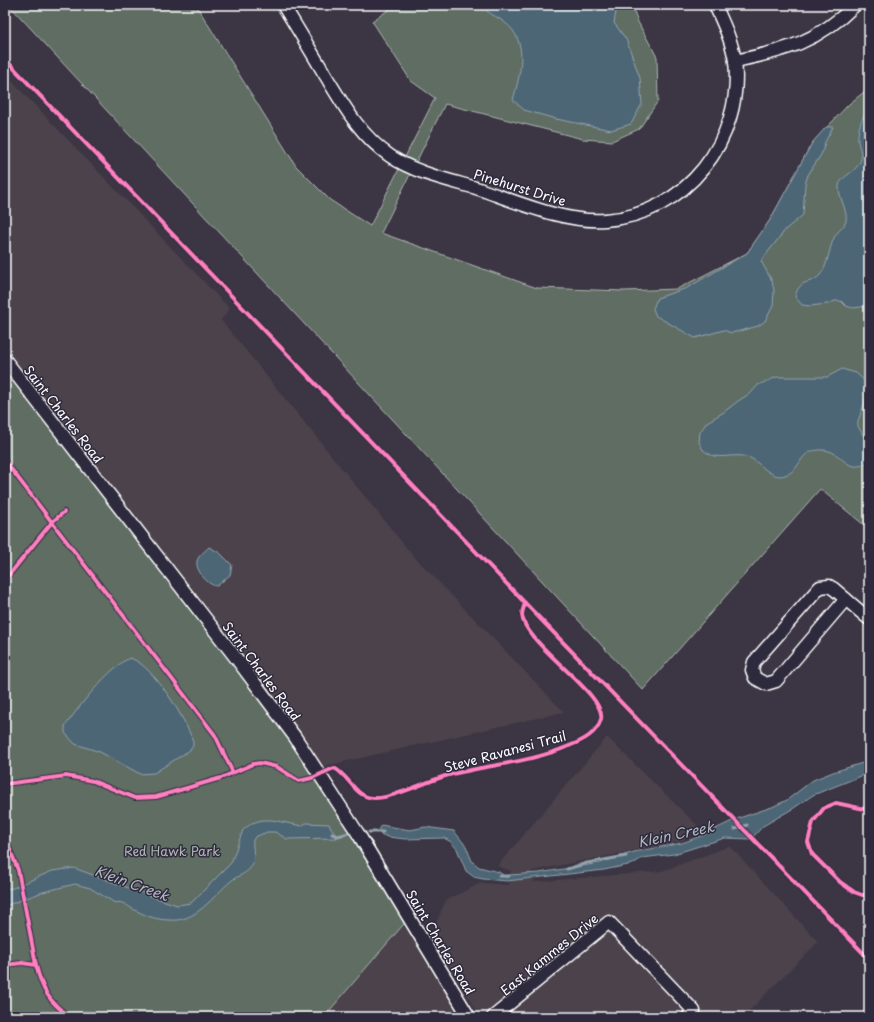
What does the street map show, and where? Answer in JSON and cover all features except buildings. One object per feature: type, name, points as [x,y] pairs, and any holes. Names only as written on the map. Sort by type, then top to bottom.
[{"type":"street","name":"Pinehurst Drive","points":[[284,5],[350,115],[372,142],[391,157],[417,170],[559,215],[575,218],[605,220],[642,212],[665,201],[693,181],[715,154],[727,129],[734,104],[735,61],[729,37],[715,5]]},
{"type":"street","points":[[735,61],[781,51],[808,40],[834,25],[855,5]]},
{"type":"street","name":"Saint Charles Road","points":[[5,360],[236,658],[295,738],[359,835],[469,1017]]},
{"type":"street","points":[[846,599],[776,681],[766,684],[755,678],[752,670],[754,662],[817,589],[824,586],[829,586],[846,599],[869,619]]},
{"type":"street","name":"East Kammes Drive","points":[[493,1017],[609,922],[694,1011],[688,1017]]},
{"type":"shaded area","points":[[5,74],[230,309],[221,320],[410,552],[564,712],[321,767],[5,354]]},
{"type":"shaded area","points":[[607,737],[698,826],[683,841],[532,871],[534,882],[662,871],[730,846],[818,942],[743,1017],[480,1017],[431,935],[446,900],[481,883],[509,885],[511,871],[497,866]]},
{"type":"shaded area","points":[[406,922],[464,1017],[324,1017]]},
{"type":"green space","points":[[9,5],[196,5],[296,166],[330,200],[370,226],[435,98],[411,81],[372,21],[396,5],[632,5],[638,22],[657,57],[658,101],[639,129],[612,141],[583,139],[445,104],[381,233],[537,288],[624,291],[677,289],[747,253],[770,220],[812,143],[849,104],[869,88],[869,529],[820,489],[643,690]]},
{"type":"green space","name":"Red Hawk Park","points":[[5,358],[302,744],[409,918],[324,1017],[5,1017]]},
{"type":"water","points":[[482,5],[619,5],[614,23],[626,39],[640,78],[642,104],[631,124],[611,130],[556,119],[524,110],[513,100],[521,58],[517,38],[512,29],[487,11]]},
{"type":"water","points":[[869,111],[869,306],[853,308],[846,306],[841,301],[810,306],[802,305],[795,297],[797,291],[802,284],[813,280],[823,271],[833,240],[846,221],[846,212],[840,195],[839,186],[842,180],[857,167],[861,159],[858,134],[862,120]]},
{"type":"water","points":[[826,127],[833,127],[825,142],[822,153],[808,175],[805,184],[803,215],[786,229],[761,261],[772,281],[774,291],[773,306],[765,321],[758,326],[740,331],[731,333],[724,330],[695,338],[656,316],[653,309],[657,298],[687,288],[747,253],[770,220],[812,143]]},
{"type":"water","points":[[842,369],[856,373],[867,383],[868,393],[858,421],[858,426],[869,446],[869,462],[861,466],[849,465],[830,451],[815,451],[804,456],[795,469],[791,472],[780,476],[766,470],[750,458],[737,456],[714,456],[703,450],[699,442],[700,432],[707,422],[752,392],[758,385],[777,377],[827,377]]},
{"type":"water","points":[[209,547],[220,553],[232,565],[230,575],[217,586],[213,585],[203,577],[197,565],[199,557]]},
{"type":"water","points":[[130,658],[139,663],[158,681],[176,706],[193,741],[193,746],[190,750],[154,773],[140,774],[100,752],[75,744],[65,733],[65,726],[95,688],[113,669]]},
{"type":"water","points":[[869,761],[869,773],[813,795],[763,826],[753,837],[736,819],[772,807],[787,800],[813,780]]},
{"type":"water","points":[[262,820],[272,820],[302,826],[306,823],[329,824],[337,838],[287,839],[275,832],[267,832],[255,837],[253,840],[254,856],[250,868],[231,881],[211,901],[196,913],[179,920],[165,920],[148,916],[123,903],[115,903],[90,888],[75,884],[43,892],[5,906],[5,889],[13,888],[52,871],[74,868],[177,905],[191,903],[231,863],[243,830],[252,823]]},
{"type":"water","points":[[732,821],[750,839],[725,838],[674,854],[642,858],[633,864],[604,870],[507,881],[474,877],[466,871],[457,849],[451,842],[444,838],[405,839],[388,837],[380,834],[379,829],[381,825],[410,830],[425,827],[454,831],[466,846],[472,861],[479,867],[499,872],[507,878],[509,875],[539,873],[600,863],[634,852],[682,843],[701,836]]},
{"type":"waterway","name":"Klein Creek","points":[[735,829],[747,825]]},
{"type":"waterway","name":"Klein Creek","points":[[332,834],[338,836],[352,832]]},
{"type":"waterway","name":"Klein Creek","points":[[369,832],[383,832]]},
{"type":"waterway","name":"Klein Creek","points":[[567,869],[587,863],[626,856]]},
{"type":"waterway","name":"Klein Creek","points":[[499,876],[509,876]]},
{"type":"cycle path","points":[[5,59],[525,603],[869,959]]},
{"type":"cycle path","points":[[5,461],[215,735],[233,773]]},
{"type":"cycle path","points":[[5,580],[52,522],[64,512]]},
{"type":"cycle path","name":"Steve Ravanesi Trail","points":[[5,784],[66,776],[93,781],[135,798],[156,797],[221,778],[253,764],[260,763],[277,767],[299,781],[312,778],[334,768],[339,771],[362,794],[367,797],[382,798],[411,789],[441,777],[525,760],[555,751],[579,742],[593,733],[601,719],[599,709],[591,696],[549,654],[526,627],[522,615],[525,603]]},
{"type":"cycle path","points":[[869,810],[836,803],[824,808],[813,822],[808,842],[812,854],[840,882],[854,892],[862,895],[869,895]]},
{"type":"cycle path","points":[[5,837],[18,870],[36,965],[22,963],[5,965]]},
{"type":"cycle path","points":[[36,965],[47,995],[70,1017]]}]
